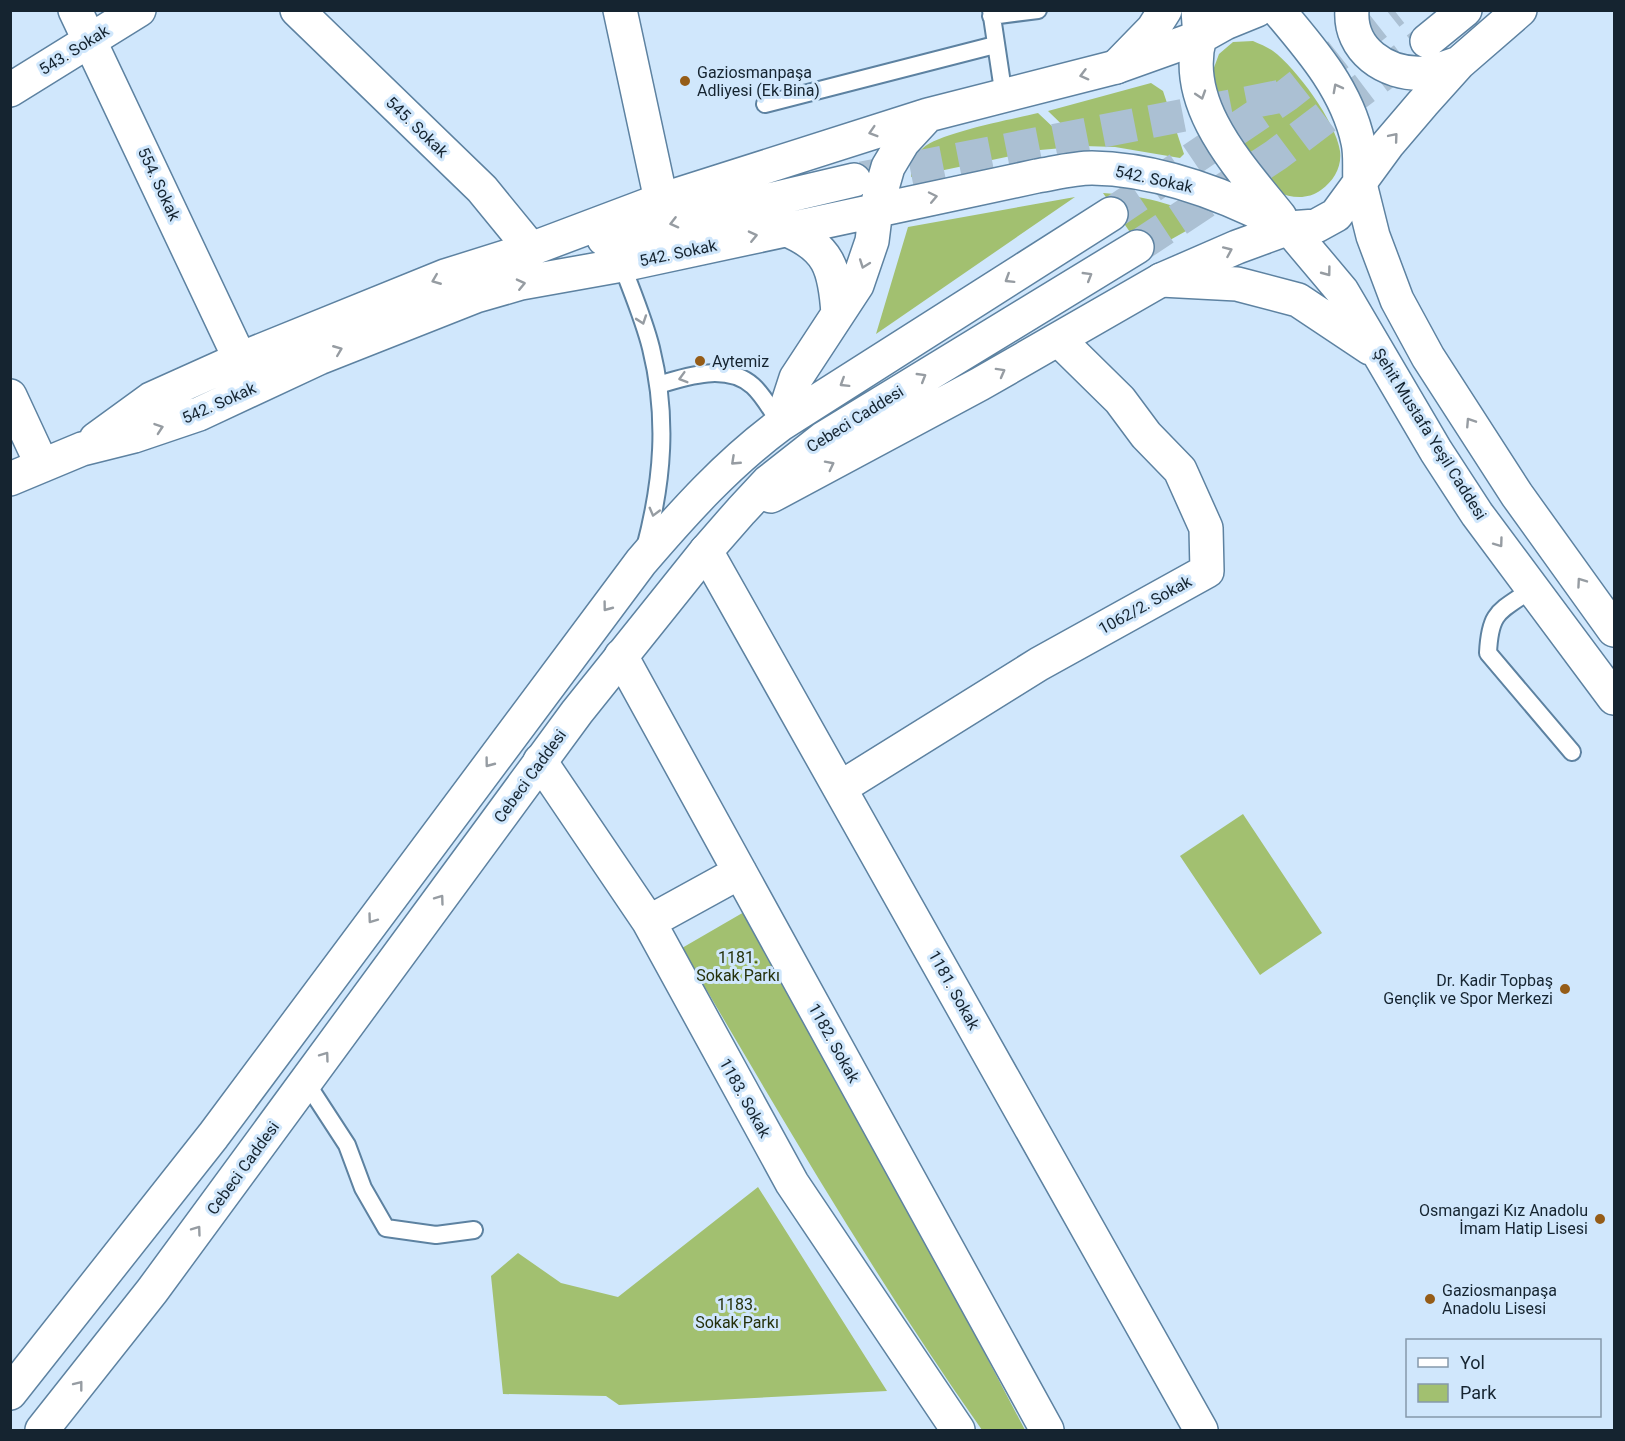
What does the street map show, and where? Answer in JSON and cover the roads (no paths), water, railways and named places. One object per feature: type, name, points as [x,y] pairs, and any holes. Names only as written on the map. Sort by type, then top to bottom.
[{"type":"main road","name":"554. Sokak","points":[[75,10],[240,359]]},
{"type":"main road","name":"543. Sokak","points":[[10,90],[139,10]]},
{"type":"main road","name":"545. Sokak","points":[[297,10],[482,189],[531,249]]},
{"type":"main road","points":[[620,10],[661,200]]},
{"type":"main road","points":[[1116,67],[1153,29],[1165,10]]},
{"type":"main road","name":"542. Sokak","points":[[82,449],[151,399],[240,359],[445,276],[531,249],[661,200],[928,115],[1116,67],[1199,24],[1225,23],[1257,10]]},
{"type":"main road","points":[[1278,10],[1328,74],[1349,113],[1359,143],[1360,184],[1373,236],[1393,289],[1428,357],[1517,495],[1614,630]]},
{"type":"main road","points":[[1352,10],[1355,37],[1370,57],[1389,68],[1410,73],[1426,73],[1459,63]]},
{"type":"main road","points":[[1427,41],[1465,10]]},
{"type":"main road","points":[[741,511],[846,457],[1059,340],[1161,280],[1237,247],[1289,228],[1316,226],[1336,215],[1388,144],[1459,63],[1520,10]]},
{"type":"main road","name":"Şehit Mustafa Yeşil Caddesi","points":[[1199,24],[1195,70],[1198,90],[1207,112],[1237,160],[1289,228],[1342,291],[1436,451],[1477,514],[1614,698]]},
{"type":"main road","points":[[781,424],[796,378],[857,285],[872,241],[876,209],[888,167],[903,142],[928,115]]},
{"type":"main road","name":"542. Sokak","points":[[10,479],[82,449],[134,436],[199,414],[319,358],[476,296],[521,283],[622,265],[1037,176],[1090,168],[1130,171],[1182,183],[1241,202],[1289,228]]},
{"type":"main road","points":[[531,249],[583,244],[854,180]]},
{"type":"main road","points":[[10,1392],[213,1136],[640,562],[694,500],[752,446],[781,424],[1111,214]]},
{"type":"main road","points":[[785,229],[809,238],[819,249],[829,266],[836,293],[838,314]]},
{"type":"main road","name":"Cebeci Caddesi","points":[[42,1431],[152,1292],[540,761],[706,550],[741,511],[768,482],[824,438],[1137,247]]},
{"type":"main road","points":[[1161,280],[1237,284],[1298,300],[1382,357]]},
{"type":"main road","name":"1062/2. Sokak","points":[[840,788],[1039,664],[1207,571],[1206,528],[1180,470],[1146,435],[1120,400],[1059,340]]},
{"type":"main road","points":[[10,396],[42,465]]},
{"type":"main road","name":"1181. Sokak","points":[[706,550],[1201,1431]]},
{"type":"main road","name":"1182. Sokak","points":[[621,656],[1047,1431]]},
{"type":"main road","name":"1183. Sokak","points":[[540,761],[649,922],[792,1183],[958,1431]]},
{"type":"main road","points":[[649,922],[740,872]]},
{"type":"lane","points":[[1004,96],[991,14],[1038,10]]},
{"type":"lane","points":[[765,104],[995,45]]},
{"type":"lane","points":[[622,265],[651,346],[661,412],[661,480],[640,562]]},
{"type":"lane","points":[[658,385],[691,375],[730,373],[753,386],[781,424]]},
{"type":"lane","points":[[1532,589],[1501,610],[1489,626],[1488,653],[1572,752]]},
{"type":"lane","points":[[306,1082],[347,1145],[363,1188],[386,1228],[436,1235],[474,1230]]},
{"type":"tunnel","points":[[1111,214],[1287,95],[1394,10]]},
{"type":"tunnel","points":[[1137,247],[1276,155],[1427,41]]},
{"type":"tunnel","points":[[862,178],[1287,95]]},
{"type":"place","name":"Gaziosmanpaşa Adliyesi (Ek Bina)","points":[[685,81]]},
{"type":"place","name":"Aytemiz","points":[[700,361]]},
{"type":"place","name":"Dr. Kadir Topbaş Gençlik ve Spor Merkezi","points":[[1565,989]]},
{"type":"place","name":"Osmangazi Kız Anadolu İmam Hatip Lisesi","points":[[1600,1219]]},
{"type":"place","name":"Gaziosmanpaşa Anadolu Lisesi","points":[[1430,1299]]},
{"type":"park label","name":"1181. Sokak Parkı","points":[[738,966]]},
{"type":"park label","name":"1183. Sokak Parkı","points":[[737,1313]]}]
